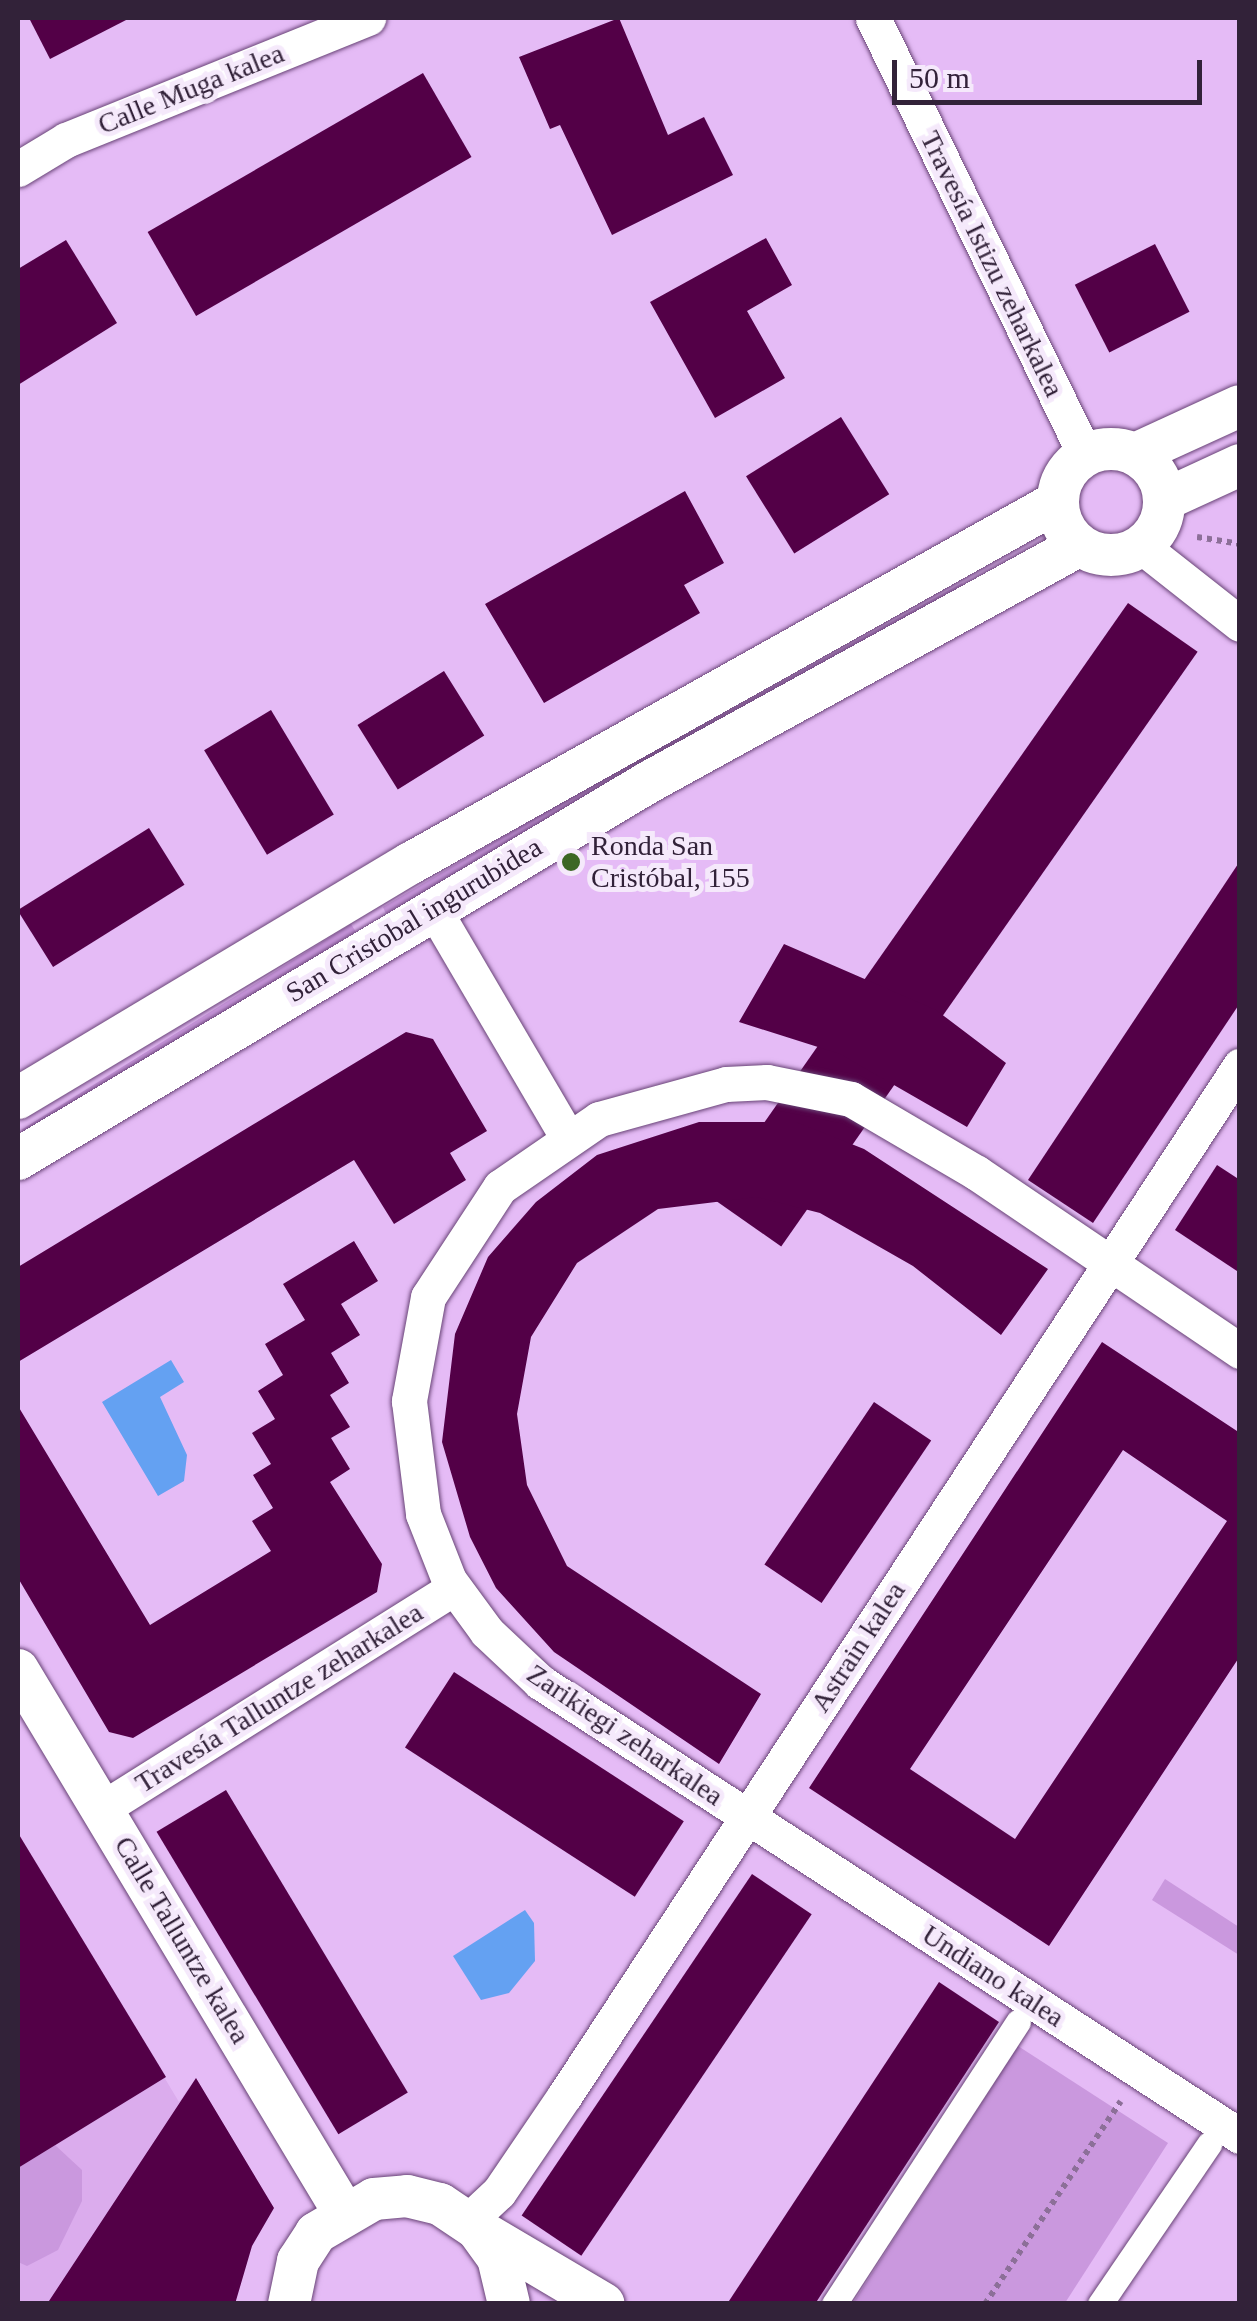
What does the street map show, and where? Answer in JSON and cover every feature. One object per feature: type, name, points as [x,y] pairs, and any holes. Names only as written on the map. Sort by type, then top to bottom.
[{"type":"street","name":"Calle Muga kalea","points":[[18,169],[66,140],[368,18]]},
{"type":"street","name":"Travesía Istizu zeharkalea","points":[[873,18],[1085,455]]},
{"type":"street","points":[[1135,454],[1240,406]]},
{"type":"street","points":[[1110,448],[1135,454],[1156,473],[1164,500],[1154,534],[1141,546],[1110,555],[1079,546],[1057,502],[1070,467],[1085,455],[1110,448]]},
{"type":"street","points":[[1164,500],[1240,465]]},
{"type":"street","name":"San Cristobal ingurubidea","points":[[18,1098],[411,863],[1057,502]]},
{"type":"street","name":"San Cristobal ingurubidea","points":[[18,1159],[432,908],[1079,546]]},
{"type":"street","points":[[1141,546],[1176,581],[1240,624]]},
{"type":"street","points":[[432,908],[568,1136]]},
{"type":"street","name":"Astrain kalea","points":[[473,2225],[516,2167],[1240,1066]]},
{"type":"street","name":"Zarikiegi zeharkalea","points":[[746,1818],[540,1682],[454,1588],[422,1514],[410,1445],[417,1333],[434,1284],[474,1219],[500,1186],[568,1136],[687,1088],[767,1082],[835,1096],[929,1143],[1240,1351]]},
{"type":"street","name":"Travesía Talluntze zeharkalea","points":[[104,1808],[454,1588]]},
{"type":"street","name":"Calle Talluntze kalea","points":[[18,1670],[343,2211]]},
{"type":"street","name":"Undiano kalea","points":[[746,1818],[1224,2140]]},
{"type":"street","points":[[834,2304],[1018,2022]]},
{"type":"street","points":[[1100,2304],[1224,2140]]},
{"type":"street","points":[[288,2304],[298,2261],[343,2211],[408,2196],[473,2225],[604,2304]]},
{"type":"street","points":[[473,2225],[498,2258],[508,2304]]},
{"type":"path","points":[[1197,536],[1240,544]]},
{"type":"path","points":[[985,2304],[1126,2094]]},
{"type":"shaded area","points":[[962,583],[967,591],[386,914],[383,907],[564,801]]},
{"type":"shaded area","points":[[351,924],[356,932],[27,1137],[22,1130]]},
{"type":"shaded area","points":[[18,1833],[179,2102],[196,2078],[274,2208],[252,2246],[235,2303],[18,2303]]},
{"type":"shaded area","points":[[1165,1879],[1239,1927],[1239,1955],[1152,1900]]},
{"type":"shaded area","points":[[1018,2046],[1168,2143],[1065,2303],[853,2303]]},
{"type":"shaded area","points":[[55,2145],[82,2170],[82,2201],[58,2250],[27,2266],[18,2262],[18,2168]]},
{"type":"water","points":[[171,1360],[184,1382],[160,1397],[187,1455],[184,1481],[158,1496],[102,1402]]},
{"type":"water","points":[[525,1910],[534,1923],[535,1961],[509,1993],[481,2000],[453,1956]]},
{"type":"building","points":[[29,18],[130,18],[50,59]]},
{"type":"building","points":[[619,18],[668,135],[704,117],[733,175],[612,235],[560,125],[550,129],[519,57]]},
{"type":"building","points":[[423,73],[472,157],[196,316],[148,232]]},
{"type":"building","points":[[766,238],[792,285],[747,311],[785,378],[715,418],[650,302]]},
{"type":"building","points":[[66,240],[117,323],[18,385],[18,269]]},
{"type":"building","points":[[1155,244],[1190,312],[1109,353],[1075,285]]},
{"type":"building","points":[[841,417],[889,494],[794,554],[746,476]]},
{"type":"building","points":[[685,491],[724,563],[684,585],[700,613],[544,703],[485,604]]},
{"type":"building","points":[[1128,603],[1198,652],[781,1246],[712,1198]]},
{"type":"building","points":[[444,671],[484,735],[398,790],[357,725]]},
{"type":"building","points":[[271,710],[334,815],[267,855],[204,750]]},
{"type":"building","points":[[149,828],[185,885],[53,967],[18,910]]},
{"type":"building","points":[[1240,861],[1240,1003],[1093,1223],[1028,1180]]},
{"type":"building","points":[[784,944],[936,1010],[1006,1063],[967,1127],[840,1054],[739,1022]]},
{"type":"building","points":[[406,1032],[433,1039],[487,1131],[450,1153],[466,1180],[394,1224],[354,1160],[18,1362],[18,1267]]},
{"type":"building","points":[[699,1122],[796,1122],[864,1149],[1048,1269],[1001,1335],[913,1266],[820,1213],[757,1197],[658,1209],[577,1263],[531,1337],[517,1414],[527,1485],[567,1566],[761,1694],[719,1764],[554,1652],[496,1588],[470,1537],[442,1442],[455,1334],[488,1257],[536,1202],[597,1155]]},
{"type":"building","points":[[1217,1165],[1240,1180],[1240,1273],[1175,1230]]},
{"type":"building","points":[[354,1241],[378,1281],[341,1304],[360,1335],[331,1353],[349,1383],[330,1395],[350,1427],[331,1438],[350,1469],[330,1482],[382,1564],[377,1592],[133,1738],[109,1732],[18,1578],[18,1406],[150,1625],[271,1551],[252,1521],[273,1508],[253,1475],[271,1464],[252,1433],[275,1419],[258,1391],[283,1375],[265,1344],[305,1320],[283,1284]]},
{"type":"building","points":[[1102,1342],[1240,1433],[1240,1656],[1049,1946],[809,1788]],"holes":[[[1123,1450],[1227,1521],[1015,1839],[910,1769]]]},
{"type":"building","points":[[874,1402],[931,1441],[822,1603],[764,1564]]},
{"type":"building","points":[[454,1672],[684,1821],[635,1897],[405,1747]]},
{"type":"building","points":[[226,1790],[408,2093],[338,2134],[157,1832]]},
{"type":"building","points":[[18,1833],[166,2077],[18,2168]]},
{"type":"building","points":[[752,1874],[812,1914],[581,2256],[522,2216]]},
{"type":"building","points":[[939,1982],[999,2022],[815,2304],[727,2304]]},
{"type":"building","points":[[196,2078],[274,2208],[252,2246],[235,2304],[47,2304]]},
{"type":"place","name":"Ronda San Cristóbal, 155","points":[[571,862]]}]
